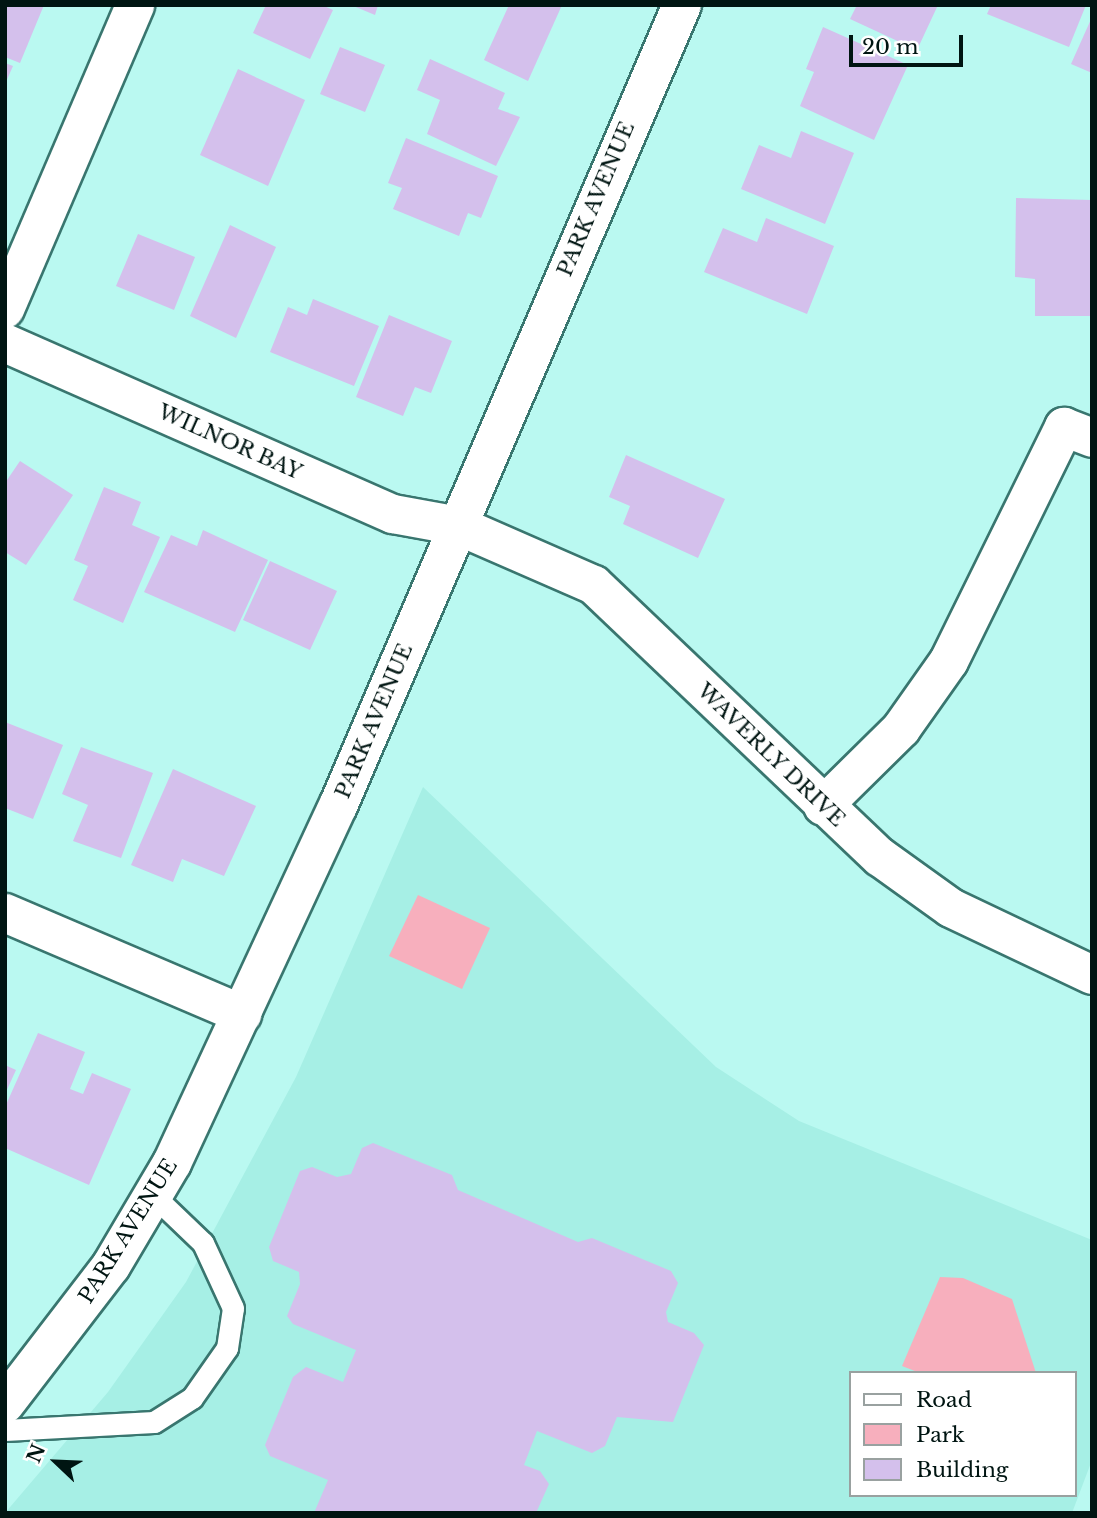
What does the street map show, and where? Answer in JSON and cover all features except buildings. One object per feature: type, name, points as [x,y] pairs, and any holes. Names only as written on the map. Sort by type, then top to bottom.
[{"type":"street","points":[[5,309],[135,5]]},
{"type":"street","name":"PARK AVENUE","points":[[5,1404],[111,1266],[153,1195],[242,1014],[458,526],[682,5]]},
{"type":"street","name":"WILNOR BAY","points":[[5,343],[393,514],[458,526]]},
{"type":"street","points":[[823,806],[901,729],[949,662],[1064,427],[1092,438]]},
{"type":"street","name":"WAVERLY DRIVE","points":[[458,526],[594,585],[880,858],[951,908],[1092,975]]},
{"type":"street","points":[[5,913],[242,1014]]},
{"type":"lane","points":[[5,1430],[154,1422],[192,1398],[227,1348],[233,1308],[203,1243],[153,1195]]},
{"type":"shaded area","points":[[423,787],[716,1067],[799,1121],[1092,1240],[1092,1460],[1072,1513],[5,1513],[108,1392],[186,1282],[296,1077]]},
{"type":"green space","points":[[418,895],[490,928],[462,989],[389,956]]},
{"type":"green space","points":[[940,1277],[963,1278],[1012,1299],[1035,1371],[915,1371],[902,1366]]}]
